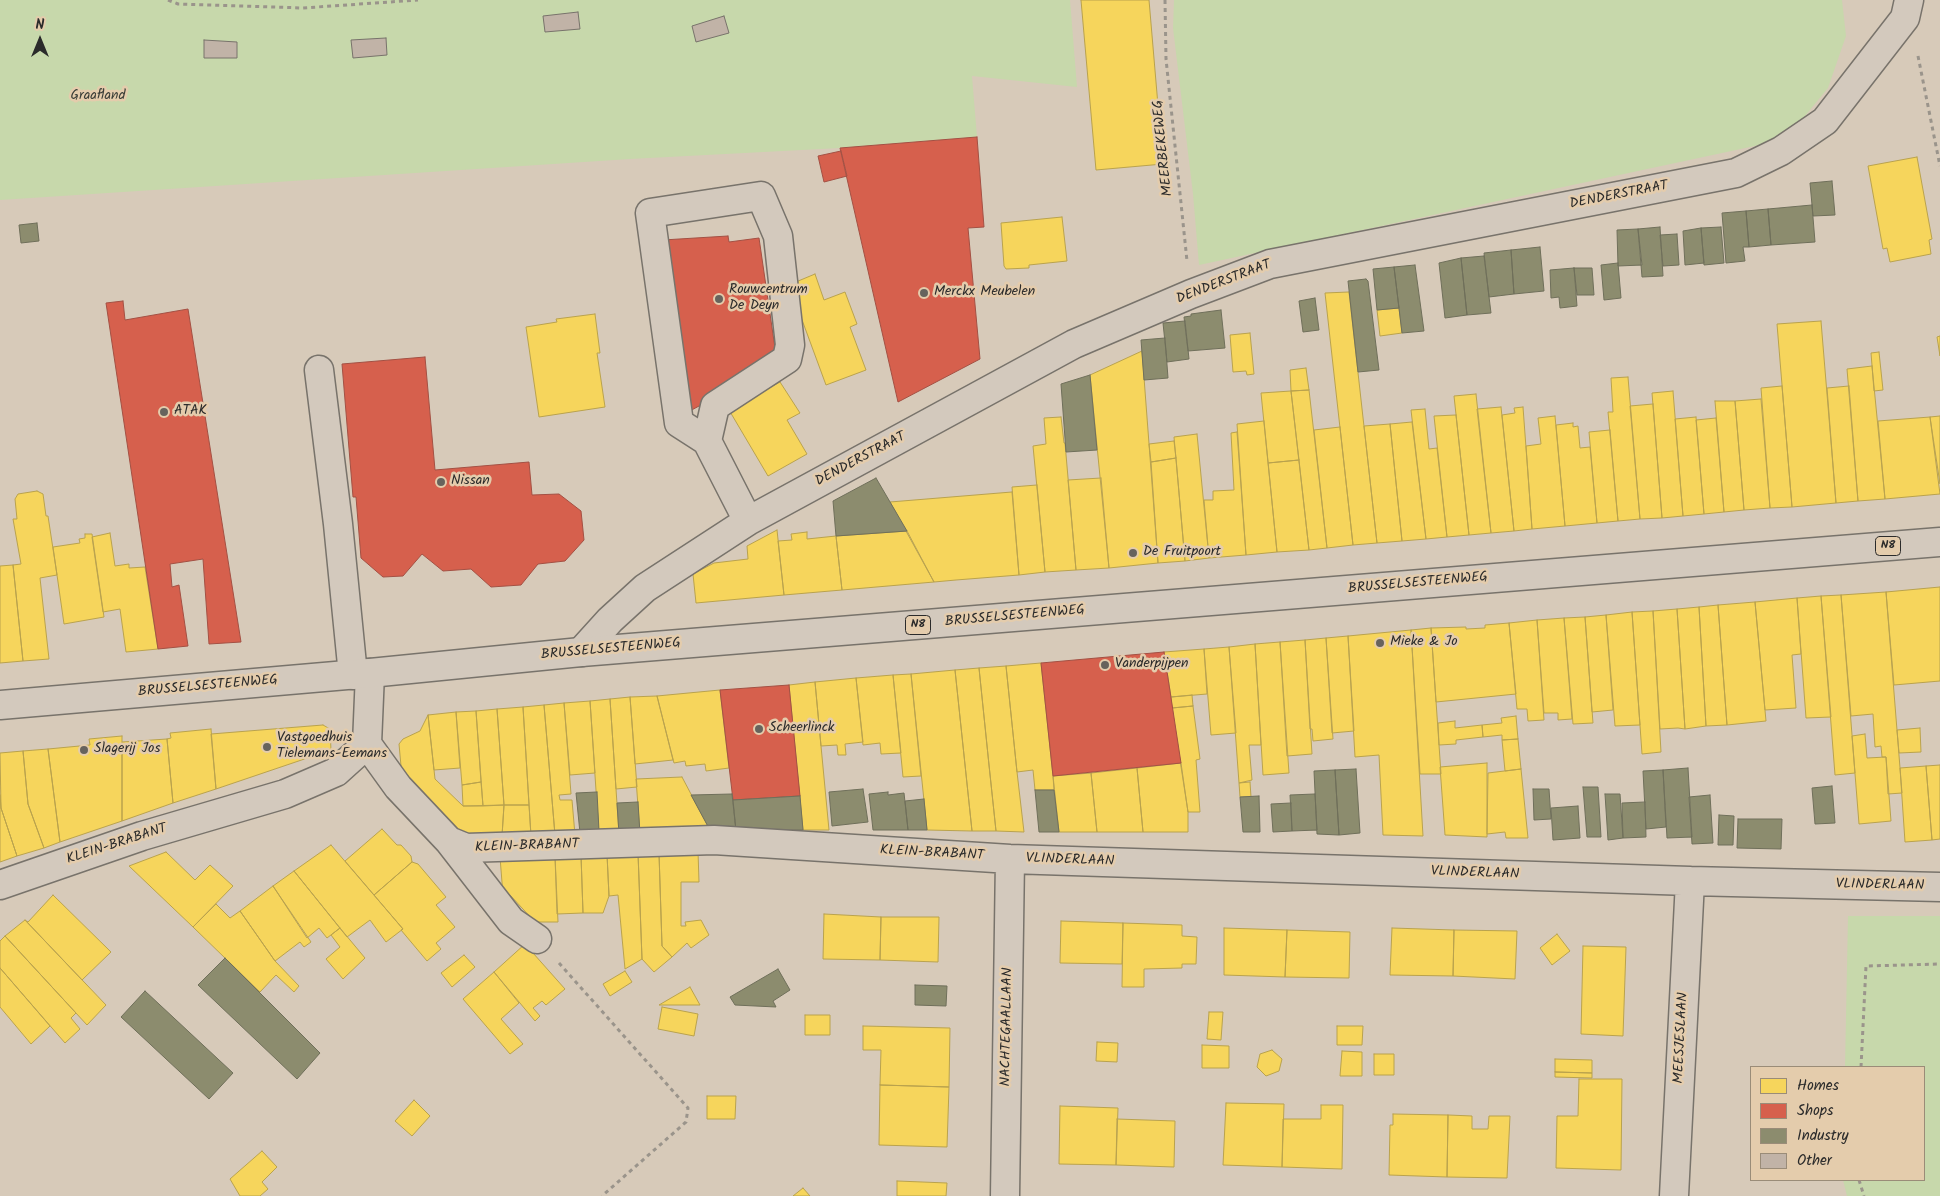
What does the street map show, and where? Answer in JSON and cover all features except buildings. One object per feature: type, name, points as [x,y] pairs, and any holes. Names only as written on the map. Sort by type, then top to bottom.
[{"type":"street","name":"DENDERSTRAAT","points":[[581,652],[610,620],[645,588],[748,521],[1074,344],[1191,294],[1270,264],[1736,173],[1781,151],[1825,121],[1907,9]]},
{"type":"street","points":[[708,441],[715,406],[787,359],[790,345],[778,236],[761,196],[650,213],[679,423],[708,441],[748,521]]},
{"type":"street","points":[[319,370],[338,524],[362,674],[366,744],[398,787],[449,841],[511,921],[537,939]]},
{"type":"street","name":"BRUSSELSESTEENWEG","points":[[0,705],[362,674],[581,652],[1940,542]]},
{"type":"street","name":"KLEIN-BRABANT","points":[[0,885],[142,836],[285,794],[336,772],[366,744]]},
{"type":"street","name":"KLEIN-BRABANT","points":[[449,841],[466,848],[495,848],[714,840],[1010,859]]},
{"type":"street","name":"VLINDERLAAN","points":[[1010,859],[1690,881],[1940,887]]},
{"type":"street","name":"NACHTEGAALLAAN","points":[[1006,1196],[1010,859]]},
{"type":"street","name":"MEESJESLAAN","points":[[1674,1196],[1690,881]]},
{"type":"path","points":[[168,0],[178,4],[303,8],[418,0]]},
{"type":"path","name":"MEERBEKEWEG","points":[[1166,0],[1166,59],[1191,294]]},
{"type":"path","points":[[1907,9],[1920,60],[1940,166]]},
{"type":"path","points":[[537,939],[688,1108],[686,1122],[602,1196]]},
{"type":"path","points":[[1861,1066],[1866,966],[1940,964]]},
{"type":"path","points":[[1859,1181],[1864,1196]]},
{"type":"green space","name":"Graafland","points":[[0,0],[1070,0],[1077,87],[972,76],[977,137],[840,148],[630,159],[0,200]]},
{"type":"green space","points":[[1174,0],[1842,0],[1846,36],[1828,88],[1800,122],[1764,144],[1199,265],[1193,194],[1173,28]]},
{"type":"green space","points":[[1848,916],[1940,916],[1940,1196],[1847,1196],[1843,1181],[1925,1181],[1925,1066],[1845,1066]]},
{"type":"place","name":"Merckx Meubelen","points":[[924,293]]},
{"type":"place","name":"Rouwcentrum De Deyn","points":[[719,299]]},
{"type":"place","name":"ATAK","points":[[164,412]]},
{"type":"place","name":"Nissan","points":[[441,482]]},
{"type":"place","name":"De Fruitpoort","points":[[1133,553]]},
{"type":"place","name":"Mieke & Jo","points":[[1380,643]]},
{"type":"place","name":"Vanderpijpen","points":[[1105,665]]},
{"type":"place","name":"Scheerlinck","points":[[759,729]]},
{"type":"place","name":"Vastgoedhuis Tielemans-Eemans","points":[[267,747]]},
{"type":"place","name":"Slagerij Jos","points":[[84,750]]}]
